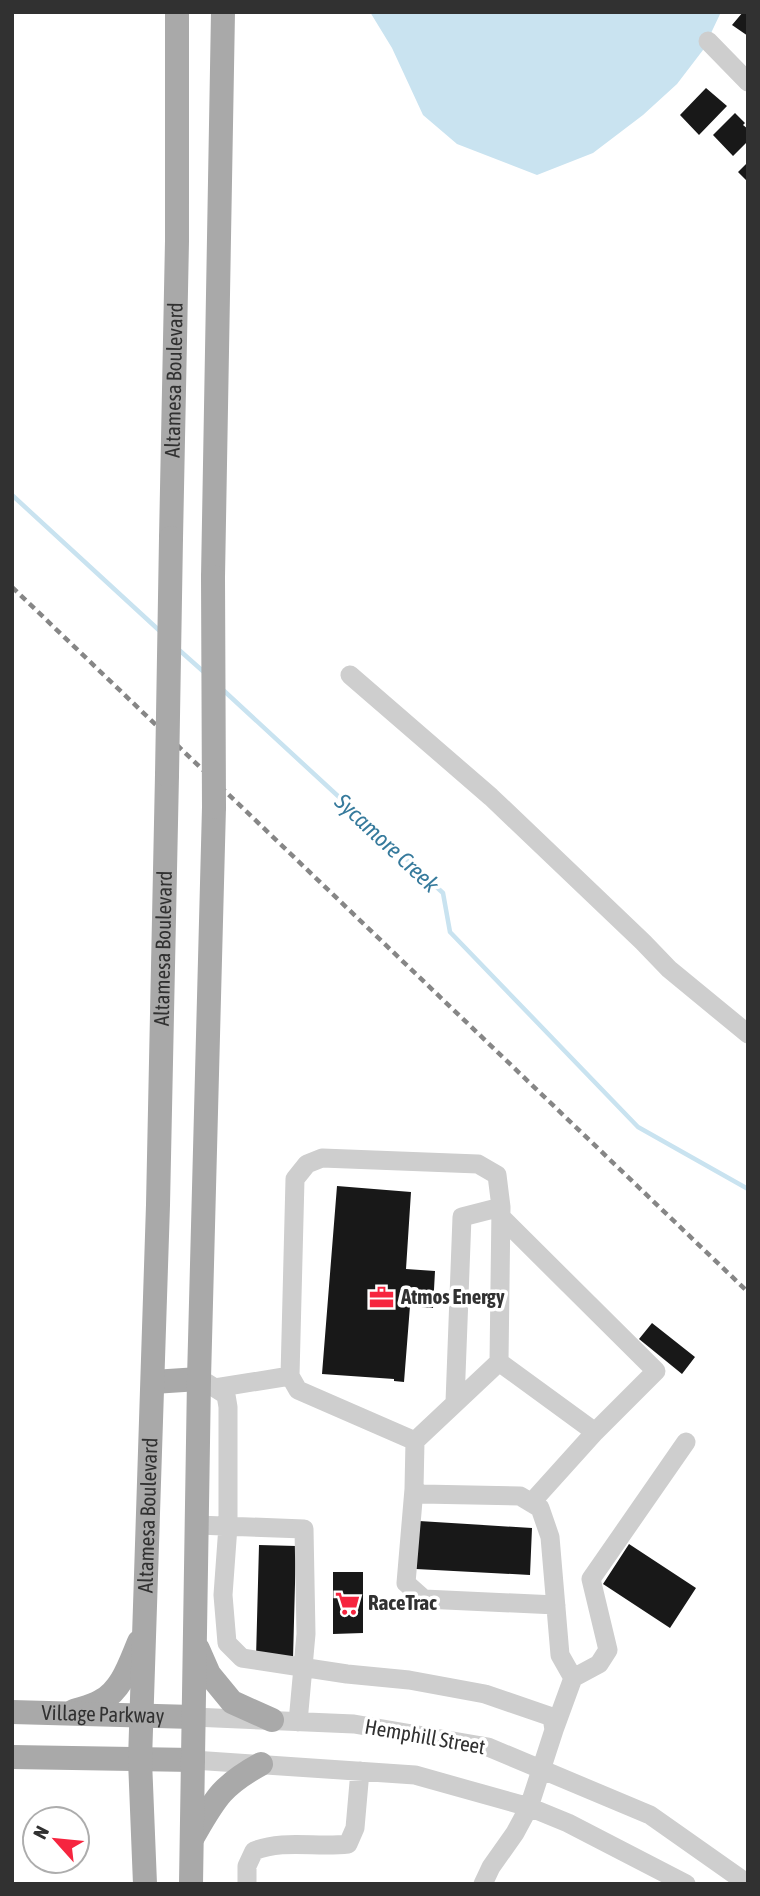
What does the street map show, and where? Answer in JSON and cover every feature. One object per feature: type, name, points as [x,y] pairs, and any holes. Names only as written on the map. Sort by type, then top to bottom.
[{"type":"main road","name":"Altamesa Boulevard","points":[[145,1884],[140,1760],[153,1382],[167,775],[177,242],[177,12]]},
{"type":"main road","name":"Altamesa Boulevard","points":[[192,1884],[197,1525],[207,1383],[214,807],[213,576],[223,12]]},
{"type":"main road","points":[[153,1382],[207,1383]]},
{"type":"main road","points":[[66,1714],[102,1701],[115,1690],[126,1672],[144,1628]]},
{"type":"main road","points":[[195,1642],[209,1674],[232,1702],[272,1720]]},
{"type":"main road","name":"Village Parkway","points":[[12,1712],[193,1717]]},
{"type":"main road","name":"Village Parkway","points":[[12,1757],[193,1759]]},
{"type":"main road","points":[[191,1841],[213,1802],[233,1779],[261,1764]]},
{"type":"street","points":[[708,41],[748,82]]},
{"type":"street","points":[[350,675],[491,797],[643,942],[668,970],[748,1034]]},
{"type":"street","points":[[415,1441],[298,1390],[290,1376],[295,1179],[307,1164],[322,1158],[478,1164],[497,1175],[501,1212],[499,1362],[415,1441],[406,1583],[424,1599],[556,1605]]},
{"type":"street","points":[[456,1402],[462,1217],[501,1212]]},
{"type":"street","points":[[501,1212],[656,1371],[595,1432],[531,1503]]},
{"type":"street","points":[[499,1362],[595,1432]]},
{"type":"street","points":[[207,1383],[290,1376]]},
{"type":"street","points":[[207,1383],[226,1395],[228,1407],[228,1526],[223,1595],[227,1643],[242,1658],[409,1680],[485,1695],[552,1717],[554,1730]]},
{"type":"street","points":[[482,1884],[528,1807],[573,1678],[598,1664],[608,1650],[590,1579],[686,1442]]},
{"type":"street","points":[[414,1489],[421,1493],[520,1496],[540,1508],[550,1537],[560,1655],[573,1678]]},
{"type":"street","points":[[197,1525],[304,1529],[306,1633],[298,1722]]},
{"type":"street","name":"Hemphill Street","points":[[193,1717],[354,1724],[488,1747],[650,1815],[748,1884]]},
{"type":"street","name":"Hemphill Street","points":[[193,1759],[415,1775],[528,1807],[568,1823],[686,1884]]},
{"type":"street","points":[[247,1884],[247,1866],[254,1851],[267,1846],[329,1847],[348,1844],[355,1828],[359,1771]]},
{"type":"water","points":[[370,12],[721,12],[703,50],[677,84],[643,115],[593,153],[537,175],[457,144],[423,115],[392,48]]},
{"type":"building","points":[[743,12],[748,12],[748,36],[732,25]]},
{"type":"building","points":[[706,88],[727,106],[699,135],[680,115]]},
{"type":"building","points":[[735,113],[748,129],[748,141],[733,156],[713,135]]},
{"type":"building","points":[[748,162],[748,182],[738,172]]},
{"type":"building","points":[[337,1186],[411,1192],[406,1269],[435,1271],[433,1308],[410,1306],[404,1382],[322,1374]]},
{"type":"building","points":[[652,1323],[695,1357],[682,1374],[639,1339]]},
{"type":"building","points":[[419,1521],[532,1528],[530,1575],[416,1569]]},
{"type":"building","points":[[629,1544],[696,1588],[670,1628],[603,1584]]},
{"type":"building","points":[[259,1545],[296,1546],[293,1659],[256,1658]]},
{"type":"building","name":"RaceTrac","points":[[333,1572],[363,1572],[363,1633],[333,1634]]},
{"type":"waterway","name":"Sycamore Creek","points":[[12,495],[162,633]]},
{"type":"waterway","name":"Sycamore Creek","points":[[178,649],[205,673]]},
{"type":"waterway","name":"Sycamore Creek","points":[[222,689],[443,893],[450,932],[638,1127],[748,1189]]},
{"type":"railway","points":[[12,587],[748,1292]]},
{"type":"place","name":"Atmos Energy","points":[[381,1297]]},
{"type":"place","name":"RaceTrac","points":[[348,1603]]}]
